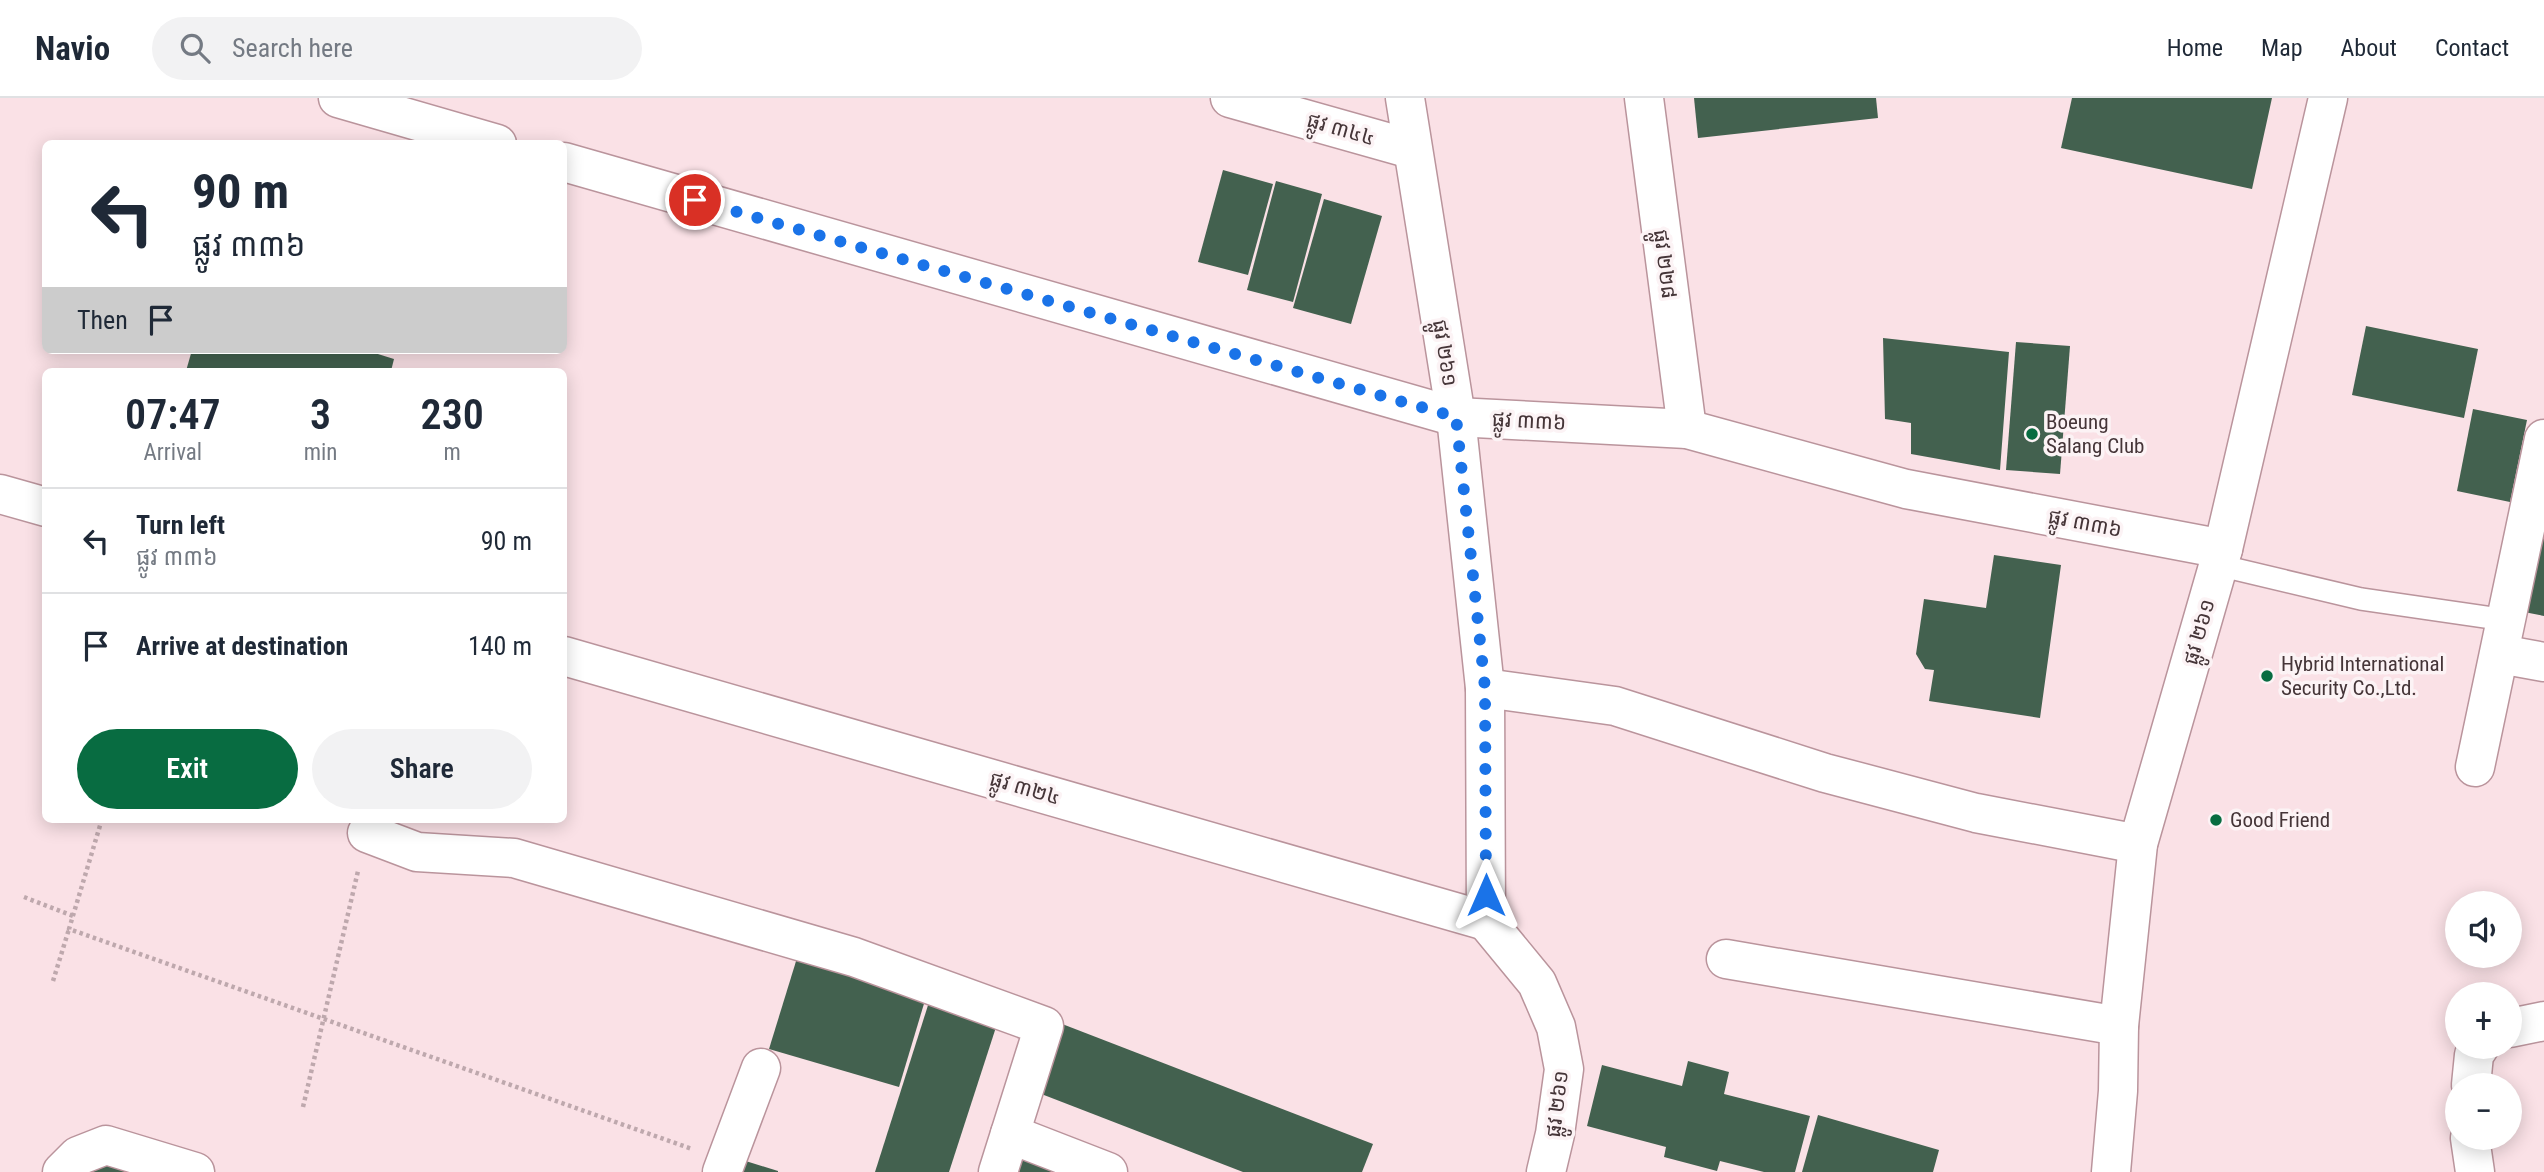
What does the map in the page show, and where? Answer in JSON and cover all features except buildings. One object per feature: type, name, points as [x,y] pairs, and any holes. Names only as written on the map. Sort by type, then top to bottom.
[{"type":"street","points":[[338,98],[483,140]]},
{"type":"street","name":"ផ្លូវ ៣៤៤","points":[[1230,98],[1411,149]]},
{"type":"street","name":"ផ្លូវ ២៦១","points":[[1405,98],[1411,149],[1456,417],[1485,688],[1486,921],[1536,983],[1556,1027],[1564,1069],[1555,1134],[1546,1172]]},
{"type":"street","name":"ផ្លូវ ២២៨","points":[[1644,98],[1687,429]]},
{"type":"street","name":"ផ្លូវ ២៦១","points":[[2111,1172],[2118,1091],[2119,1026],[2138,844],[2221,557],[2328,98]]},
{"type":"street","name":"ផ្លូវ ៣៣៦","points":[[567,163],[1456,417],[1687,429],[1906,489],[2221,557]]},
{"type":"street","points":[[2475,767],[2544,439]]},
{"type":"street","points":[[0,494],[42,506]]},
{"type":"street","points":[[2503,637],[2544,662]]},
{"type":"street","name":"ផ្លូវ ៣២៤","points":[[567,657],[1486,921]]},
{"type":"street","points":[[1485,688],[1615,706],[1825,773],[1951,806],[2138,844]]},
{"type":"street","points":[[367,833],[418,852],[514,858],[853,957],[1044,1026],[998,1172]]},
{"type":"street","points":[[1726,959],[2119,1026]]},
{"type":"street","points":[[2522,1026],[2544,1021]]},
{"type":"street","points":[[724,1166],[761,1068]]},
{"type":"street","points":[[1010,1134],[1108,1172]]},
{"type":"street","points":[[62,1172],[78,1156],[106,1145],[194,1172]]},
{"type":"street","points":[[2472,1150],[2475,1172]]},
{"type":"lane","points":[[2221,557],[2361,599],[2503,637]]},
{"type":"path","points":[[53,981],[101,823]]},
{"type":"path","points":[[303,1107],[367,833]]},
{"type":"path","points":[[24,897],[73,916]]},
{"type":"path","points":[[69,929],[724,1166]]},
{"type":"place","name":"Boeung Salang Club","points":[[2032,434]]},
{"type":"place","name":"Hybrid International Security Co.,Ltd.","points":[[2267,676]]},
{"type":"place","name":"Good Friend","points":[[2216,820]]},
{"type":"route","points":[[695,200],[1456,417],[1485,688],[1486,895]]}]
